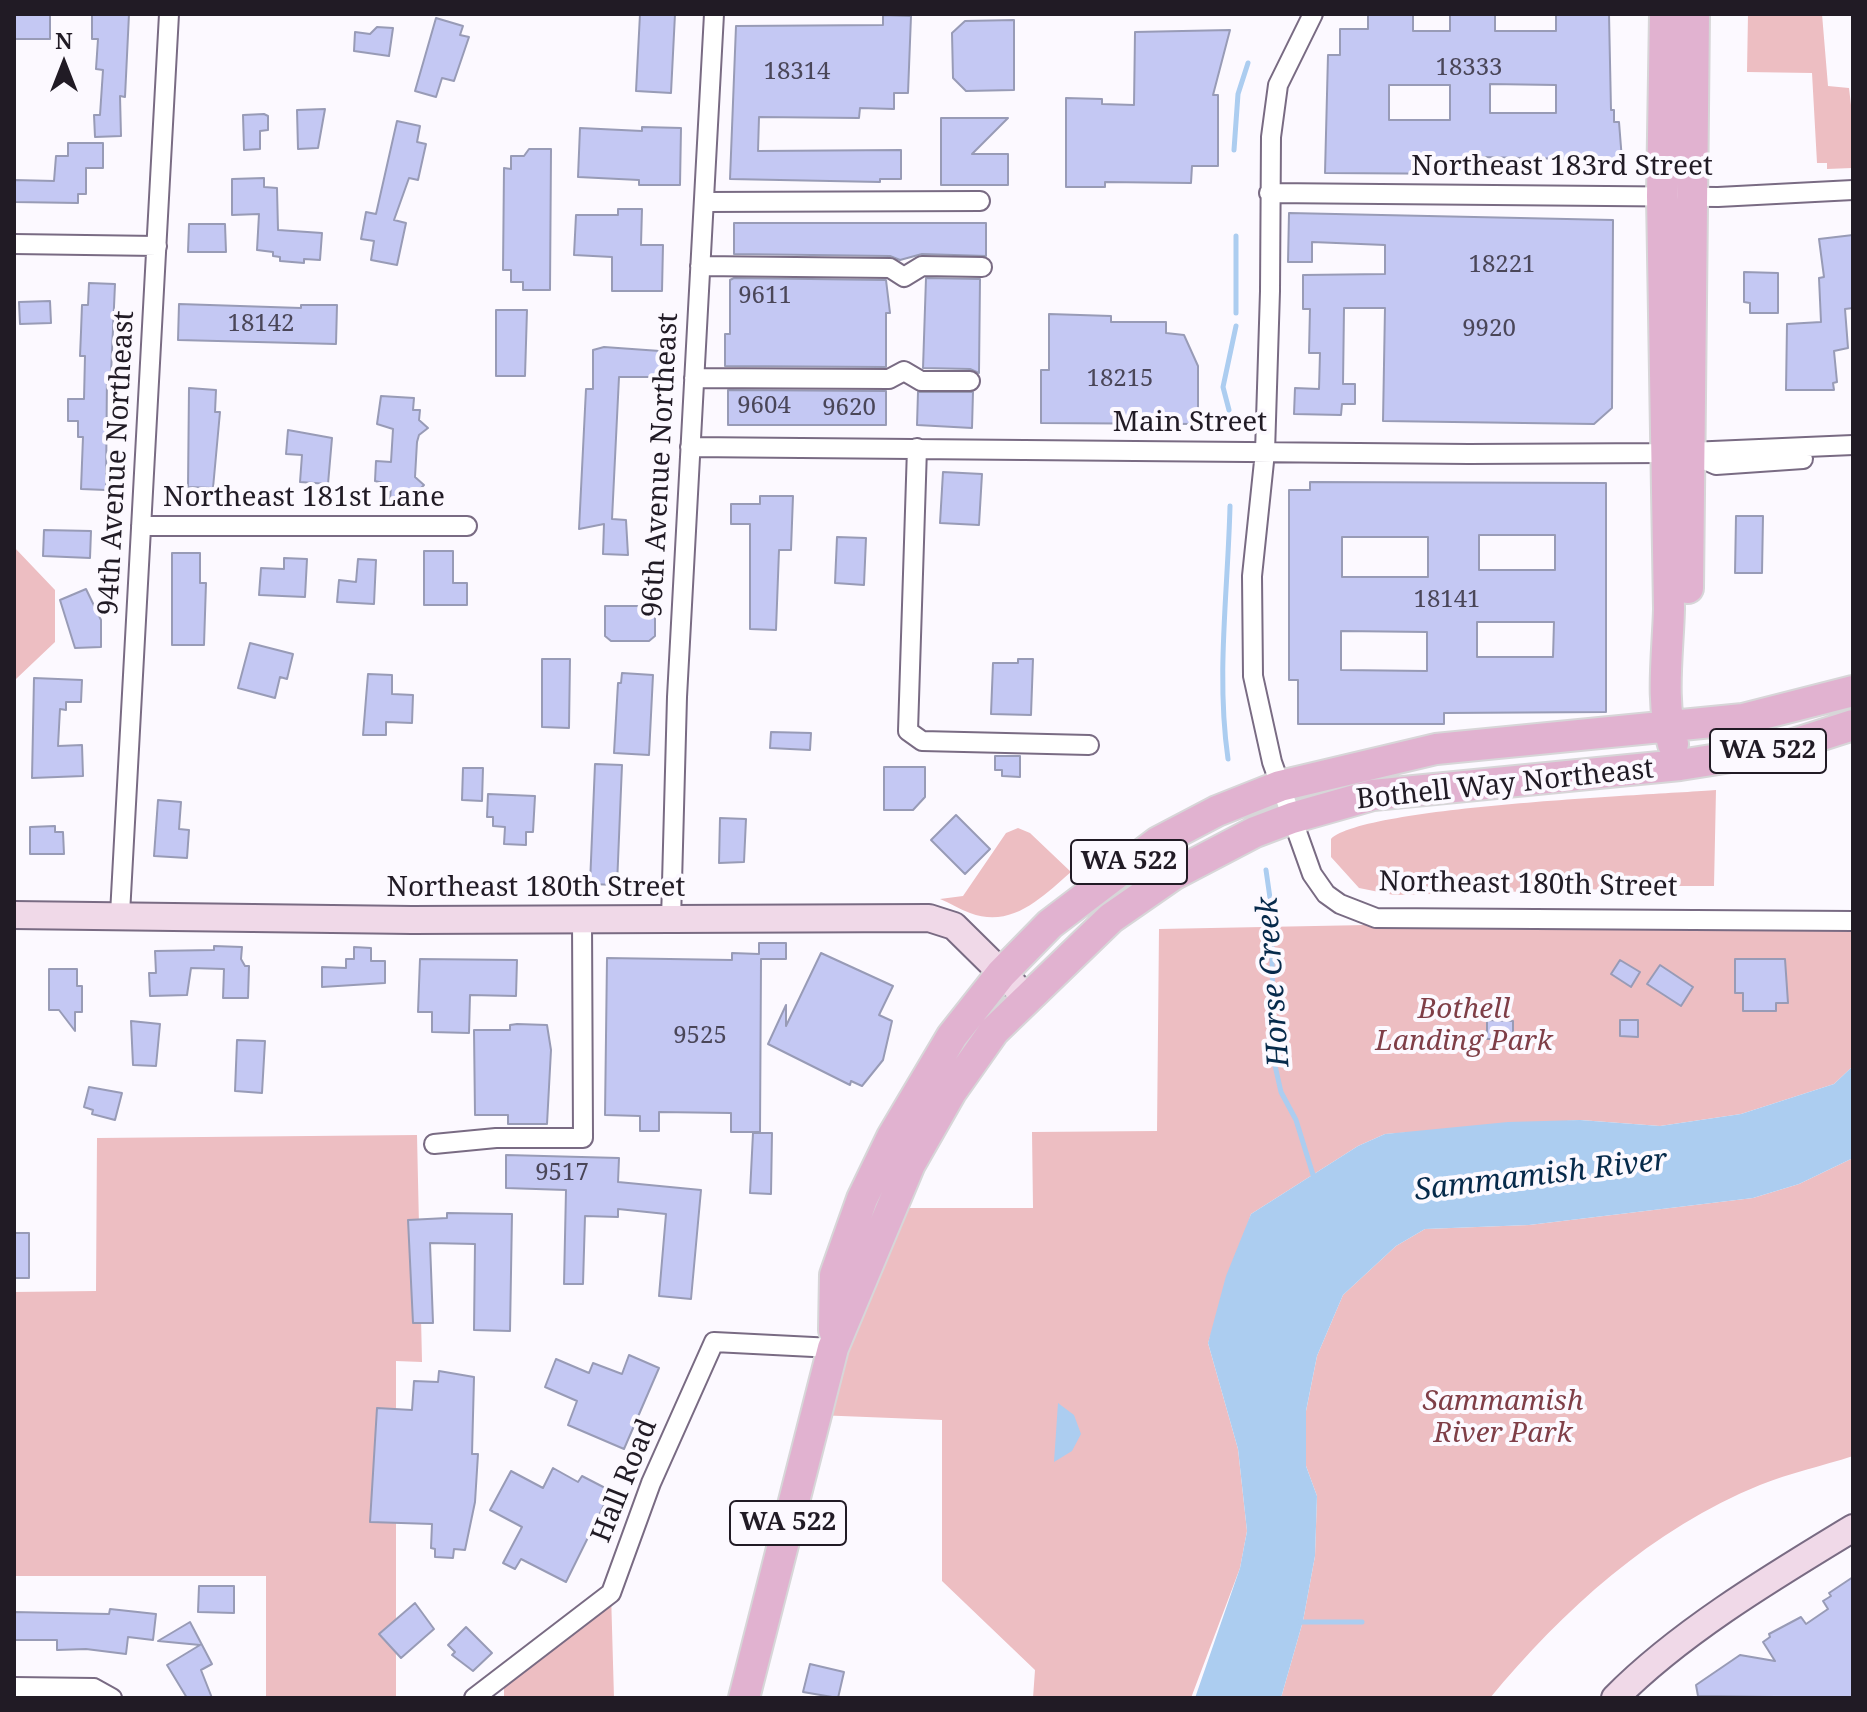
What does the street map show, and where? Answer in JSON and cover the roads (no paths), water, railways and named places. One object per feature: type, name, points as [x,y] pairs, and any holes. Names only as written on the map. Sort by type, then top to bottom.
[{"type":"main road","name":"Bothell Way Northeast","points":[[744,1698],[833,1348],[910,1164],[951,1092],[994,1031],[1027,998],[1111,918],[1173,875],[1255,832],[1292,818],[1373,795],[1680,765],[1677,453],[1662,196],[1665,14]]},
{"type":"main road","name":"Bothell Way Northeast","points":[[1677,453],[1692,196],[1694,14]]},
{"type":"main road","name":"WA 522","points":[[1678,726],[1743,719],[1853,691]]},
{"type":"main road","name":"WA 522","points":[[1680,765],[1775,750],[1853,725]]},
{"type":"main road","name":"Bothell Way Northeast","points":[[833,1348],[835,1275],[862,1199],[929,1072],[1001,974],[1050,924],[1158,842],[1217,811],[1280,786],[1436,749],[1678,726]]},
{"type":"street","name":"94th Avenue Northeast","points":[[120,914],[169,14]]},
{"type":"street","name":"96th Avenue Northeast","points":[[671,920],[690,447],[714,14]]},
{"type":"street","name":"Northeast 180th Street","points":[[1313,14],[1278,85],[1271,137],[1265,452],[1252,576],[1253,676],[1280,786],[1312,874],[1326,894],[1348,908],[1376,918],[1853,921]]},
{"type":"street","name":"Northeast 183rd Street","points":[[1269,193],[1692,196],[1853,190]]},
{"type":"street","points":[[704,202],[980,201]]},
{"type":"street","points":[[14,244],[157,246]]},
{"type":"street","points":[[700,266],[890,268],[904,277],[922,266],[982,267]]},
{"type":"street","points":[[694,378],[889,379],[904,371],[921,381],[970,381]]},
{"type":"street","name":"Main Street","points":[[690,447],[1677,453],[1853,445]]},
{"type":"street","points":[[917,448],[908,731],[922,741],[1089,745]]},
{"type":"street","name":"Main Street","points":[[1677,453],[1716,465],[1853,456]]},
{"type":"street","name":"Northeast 181st Lane","points":[[141,526],[467,526]]},
{"type":"street","name":"Northeast 180th Street","points":[[14,915],[412,920],[929,918],[954,926],[1027,998]]},
{"type":"street","points":[[434,1144],[496,1138],[583,1138],[582,919]]},
{"type":"street","name":"Hall Road","points":[[474,1698],[611,1593],[651,1483],[714,1342],[833,1348]]},
{"type":"street","points":[[1615,1698],[1635,1678],[1772,1577],[1853,1528]]},
{"type":"street","points":[[14,1687],[94,1688],[112,1698]]},
{"type":"water","name":"Sammamish River","points":[[1853,1066],[1853,1158],[1799,1184],[1753,1198],[1529,1225],[1425,1229],[1396,1246],[1343,1295],[1317,1356],[1306,1411],[1306,1466],[1317,1496],[1315,1556],[1303,1621],[1281,1698],[1195,1698],[1240,1568],[1247,1531],[1238,1449],[1208,1343],[1226,1276],[1251,1214],[1358,1146],[1385,1134],[1508,1122],[1580,1120],[1660,1126],[1741,1114],[1834,1084]]},
{"type":"water","points":[[1058,1403],[1074,1415],[1081,1434],[1072,1451],[1054,1462]]},
{"type":"waterway","name":"Horse Creek","points":[[1234,150],[1238,94],[1248,63]]},
{"type":"waterway","name":"Horse Creek","points":[[1236,236],[1236,313]]},
{"type":"waterway","name":"Horse Creek","points":[[1229,410],[1223,387],[1236,326]]},
{"type":"waterway","name":"Horse Creek","points":[[1228,759],[1223,665],[1230,506]]},
{"type":"waterway","name":"Horse Creek","points":[[1266,870],[1271,905],[1274,1061],[1281,1092],[1296,1120],[1314,1178]]},
{"type":"waterway","points":[[1299,1622],[1362,1622]]},
{"type":"park label","name":"Bothell Landing Park","points":[[1464,1026]]},
{"type":"park label","name":"Sammamish River Park","points":[[1503,1418]]}]
